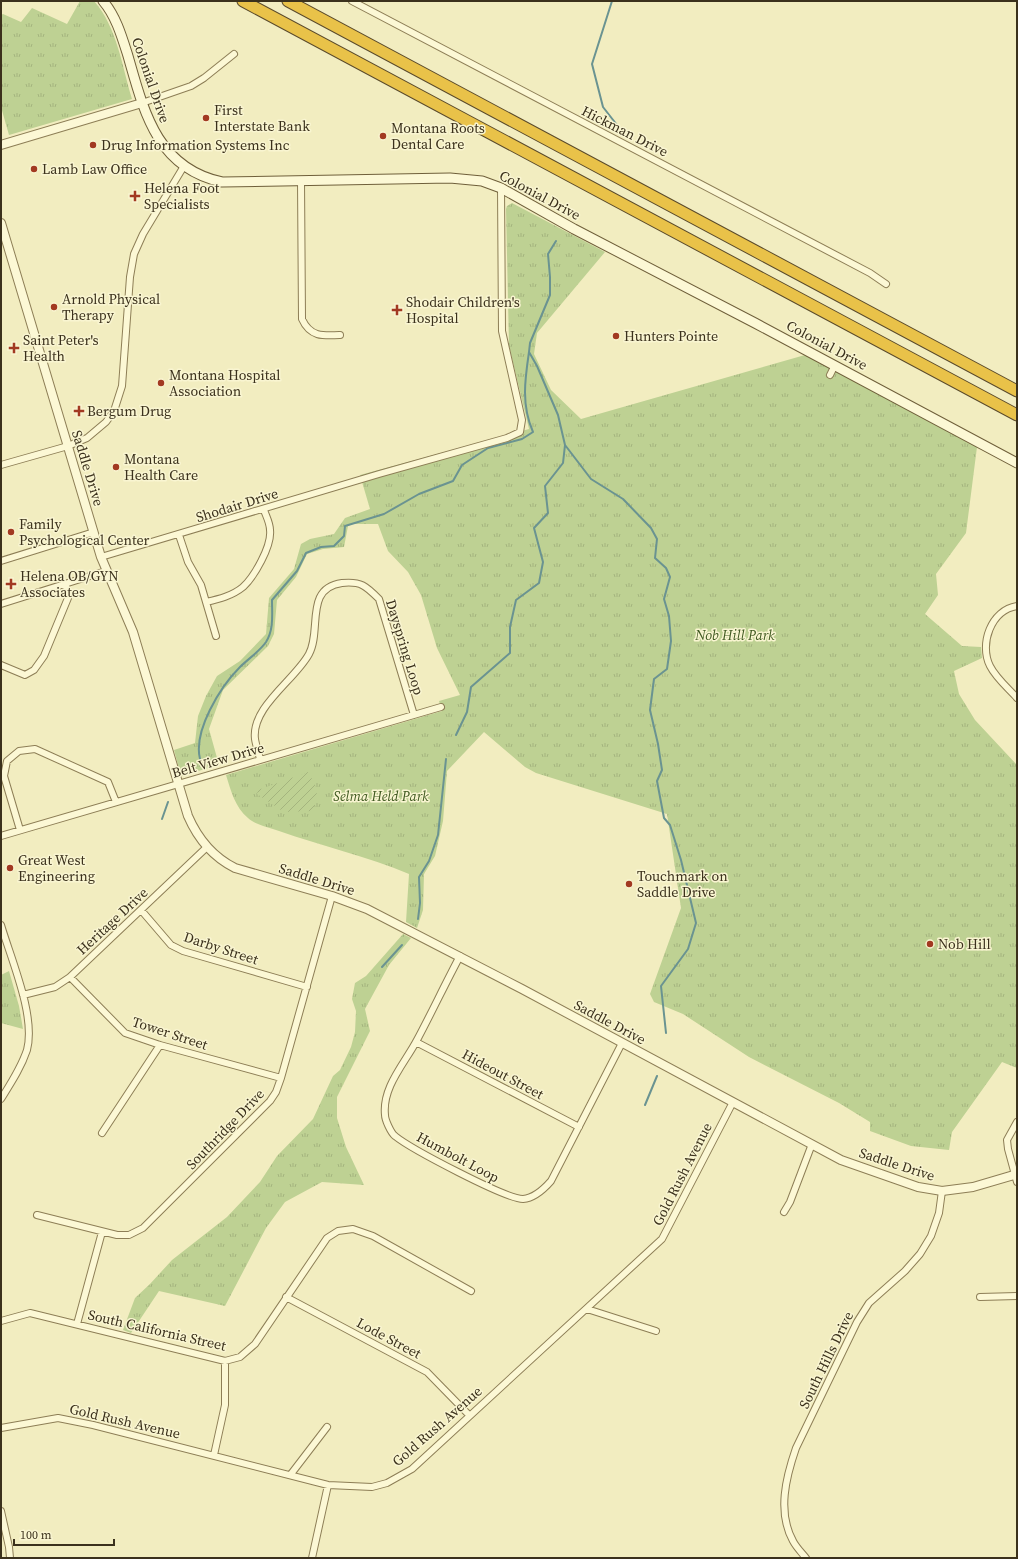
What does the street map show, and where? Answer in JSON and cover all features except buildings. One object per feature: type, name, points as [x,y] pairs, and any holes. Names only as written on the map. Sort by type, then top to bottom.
[{"type":"highway","points":[[243,1],[1017,415]]},
{"type":"highway","points":[[288,1],[1017,391]]},
{"type":"main road","name":"Colonial Drive","points":[[103,1],[122,38],[142,103],[156,136],[166,150],[184,166],[207,179],[222,182],[450,178],[482,181],[501,188],[574,229],[835,365],[1017,463]]},
{"type":"street","name":"Hickman Drive","points":[[352,1],[870,273],[886,284]]},
{"type":"street","points":[[1,145],[142,103],[191,86],[204,78],[234,54]]},
{"type":"street","points":[[1,465],[68,446],[87,438],[106,422],[114,411],[122,386],[130,277],[134,254],[143,234],[184,166]]},
{"type":"street","points":[[301,181],[302,319],[305,327],[312,334],[322,336],[340,335]]},
{"type":"street","name":"Shodair Drive","points":[[101,557],[264,510],[379,474],[507,438],[520,432],[522,420],[502,331],[501,188]]},
{"type":"street","name":"Saddle Drive","points":[[1,223],[101,557],[133,632],[178,784],[194,828],[207,847],[222,861],[235,868],[332,896],[367,909],[460,956],[840,1160],[918,1187],[942,1192],[974,1187],[1016,1177]]},
{"type":"street","points":[[830,375],[835,365]]},
{"type":"street","points":[[206,602],[225,597],[243,586],[260,564],[269,544],[270,530],[264,510]]},
{"type":"street","points":[[1,561],[94,532]]},
{"type":"street","points":[[179,535],[188,562],[201,585],[216,636]]},
{"type":"street","points":[[1,604],[66,585],[106,571]]},
{"type":"street","name":"Dayspring Loop","points":[[260,760],[255,738],[259,718],[267,702],[306,659],[312,648],[315,612],[323,592],[333,584],[354,582],[366,586],[379,598],[414,715]]},
{"type":"street","points":[[1,665],[25,675],[34,670],[44,656],[68,598],[66,585]]},
{"type":"street","points":[[1017,606],[1004,611],[991,625],[986,649],[991,667],[1017,698]]},
{"type":"street","name":"Belt View Drive","points":[[1,836],[442,707]]},
{"type":"street","points":[[20,830],[4,776],[7,761],[19,750],[35,750],[108,782],[116,802]]},
{"type":"street","name":"Heritage Drive","points":[[23,995],[55,987],[70,977],[207,847]]},
{"type":"street","name":"Southridge Drive","points":[[37,1215],[102,1232],[129,1235],[144,1228],[270,1102],[276,1092],[281,1078],[332,896]]},
{"type":"street","name":"Darby Street","points":[[141,910],[171,945],[183,951],[307,987]]},
{"type":"street","points":[[1,925],[3,936],[23,995],[30,1030],[27,1049],[19,1072],[1,1099]]},
{"type":"street","name":"Humbolt Loop","points":[[460,956],[416,1042],[392,1082],[386,1098],[384,1116],[394,1135],[498,1191],[524,1199],[536,1195],[551,1181],[622,1043]]},
{"type":"street","name":"Tower Street","points":[[70,977],[125,1033],[160,1045],[281,1078]]},
{"type":"street","name":"Hideout Street","points":[[416,1042],[579,1127]]},
{"type":"street","points":[[102,1133],[160,1045]]},
{"type":"street","name":"Gold Rush Avenue","points":[[1,1428],[58,1418],[291,1474],[328,1485],[372,1487],[387,1483],[412,1469],[662,1239],[733,1102]]},
{"type":"street","points":[[1016,1177],[1007,1140],[1017,1122]]},
{"type":"street","points":[[784,1212],[790,1202],[812,1144]]},
{"type":"street","name":"South Hills Drive","points":[[806,1558],[793,1541],[786,1522],[784,1497],[789,1469],[796,1448],[857,1322],[869,1303],[905,1271],[920,1254],[930,1236],[939,1213],[942,1192]]},
{"type":"street","name":"South California Street","points":[[1,1321],[30,1313],[224,1361],[240,1357],[255,1344],[327,1238],[338,1231],[353,1229],[373,1236],[471,1291]]},
{"type":"street","points":[[78,1324],[102,1232]]},
{"type":"street","points":[[980,1297],[1017,1296]]},
{"type":"street","name":"Lode Street","points":[[286,1297],[428,1372],[469,1415]]},
{"type":"street","points":[[587,1308],[656,1330]]},
{"type":"street","points":[[214,1455],[226,1405],[224,1361]]},
{"type":"street","points":[[291,1474],[327,1427]]},
{"type":"street","points":[[312,1558],[328,1485]]},
{"type":"street","points":[[1,1511],[10,1558]]},
{"type":"green space","points":[[80,1],[94,1],[102,11],[118,47],[132,99],[9,135],[1,107],[1,15],[3,14],[21,22],[32,8],[67,24]]},
{"type":"green space","name":"Nob Hill Park","points":[[512,203],[605,252],[537,333],[534,354],[551,390],[581,419],[805,355],[977,447],[966,533],[936,574],[938,595],[925,614],[962,646],[981,647],[982,658],[954,671],[959,694],[975,720],[1017,765],[1017,1068],[1002,1062],[952,1132],[949,1150],[911,1146],[870,1131],[870,1122],[839,1103],[749,1057],[683,1014],[654,1002],[650,994],[681,908],[667,814],[536,773],[525,767],[484,732],[447,771],[443,821],[435,856],[424,874],[423,910],[417,928],[406,922],[409,874],[377,862],[258,824],[244,814],[234,798],[226,775],[442,711],[439,701],[460,695],[437,648],[421,595],[408,572],[388,551],[378,524],[352,524],[348,526],[344,547],[323,549],[307,554],[296,577],[277,600],[274,634],[268,646],[223,690],[209,729],[219,765],[181,776],[174,750],[195,743],[198,716],[206,696],[217,676],[240,661],[266,634],[269,598],[294,569],[301,544],[310,539],[334,534],[345,518],[370,509],[360,475],[529,429],[509,346],[506,209],[507,206]]},
{"type":"green space","points":[[308,772],[316,787],[317,795],[313,811],[284,812],[257,794],[258,790]]},
{"type":"green space","points":[[403,934],[411,938],[389,965],[365,1009],[370,1031],[337,1097],[337,1118],[346,1147],[364,1185],[322,1182],[285,1202],[266,1228],[225,1306],[159,1291],[131,1333],[123,1330],[135,1298],[172,1260],[227,1217],[260,1182],[277,1156],[313,1119],[333,1076],[340,1070],[351,1047],[355,1032],[356,1011],[352,999],[355,983],[366,976]]},
{"type":"green space","points":[[9,971],[19,1006],[23,1029],[1,1023],[1,975]]},
{"type":"waterway","points":[[612,1],[592,64],[603,107],[617,125],[616,127]]},
{"type":"waterway","points":[[556,241],[548,254],[550,295],[530,343],[529,352],[537,366],[558,415],[565,445],[591,479],[623,499],[651,528],[657,539],[655,558],[666,568],[670,577],[664,599],[669,616],[671,641],[667,669],[654,679],[650,710],[662,770],[657,781],[664,818],[670,825],[681,860],[696,923],[688,949],[661,986],[666,1033]]},
{"type":"waterway","points":[[200,759],[200,736],[210,710],[224,686],[232,676],[261,649],[266,642],[269,637],[271,627],[272,600],[297,571],[306,553],[321,547],[334,546],[344,536],[345,526],[384,514],[419,494],[453,481],[462,465],[488,448],[522,439],[533,432],[529,422],[525,402],[525,382],[529,352]]},
{"type":"waterway","points":[[456,735],[467,712],[471,687],[510,653],[510,627],[516,600],[539,583],[543,562],[534,528],[548,513],[545,486],[563,463],[565,445]]},
{"type":"waterway","points":[[418,919],[420,903],[419,877],[429,861],[438,835],[446,759]]},
{"type":"waterway","points":[[162,819],[168,802]]},
{"type":"waterway","points":[[382,967],[402,945]]},
{"type":"waterway","points":[[645,1105],[657,1076]]},
{"type":"place","name":"First Interstate Bank","points":[[206,118]]},
{"type":"place","name":"Montana Roots Dental Care","points":[[383,136]]},
{"type":"place","name":"Drug Information Systems Inc","points":[[93,145]]},
{"type":"place","name":"Lamb Law Office","points":[[34,169]]},
{"type":"place","name":"Helena Foot Specialists","points":[[135,196]]},
{"type":"place","name":"Arnold Physical Therapy","points":[[54,307]]},
{"type":"place","name":"Shodair Children's Hospital","points":[[397,310]]},
{"type":"place","name":"Hunters Pointe","points":[[616,336]]},
{"type":"place","name":"Saint Peter's Health","points":[[14,348]]},
{"type":"place","name":"Montana Hospital Association","points":[[161,383]]},
{"type":"place","name":"Bergum Drug","points":[[79,411]]},
{"type":"place","name":"Montana Health Care","points":[[116,467]]},
{"type":"place","name":"Family Psychological Center","points":[[11,532]]},
{"type":"place","name":"Helena OB/GYN Associates","points":[[11,584]]},
{"type":"place","name":"Great West Engineering","points":[[10,868]]},
{"type":"place","name":"Touchmark on Saddle Drive","points":[[629,884]]},
{"type":"place","name":"Nob Hill","points":[[930,944]]},
{"type":"park label","name":"Selma Held Park","points":[[381,796]]}]
